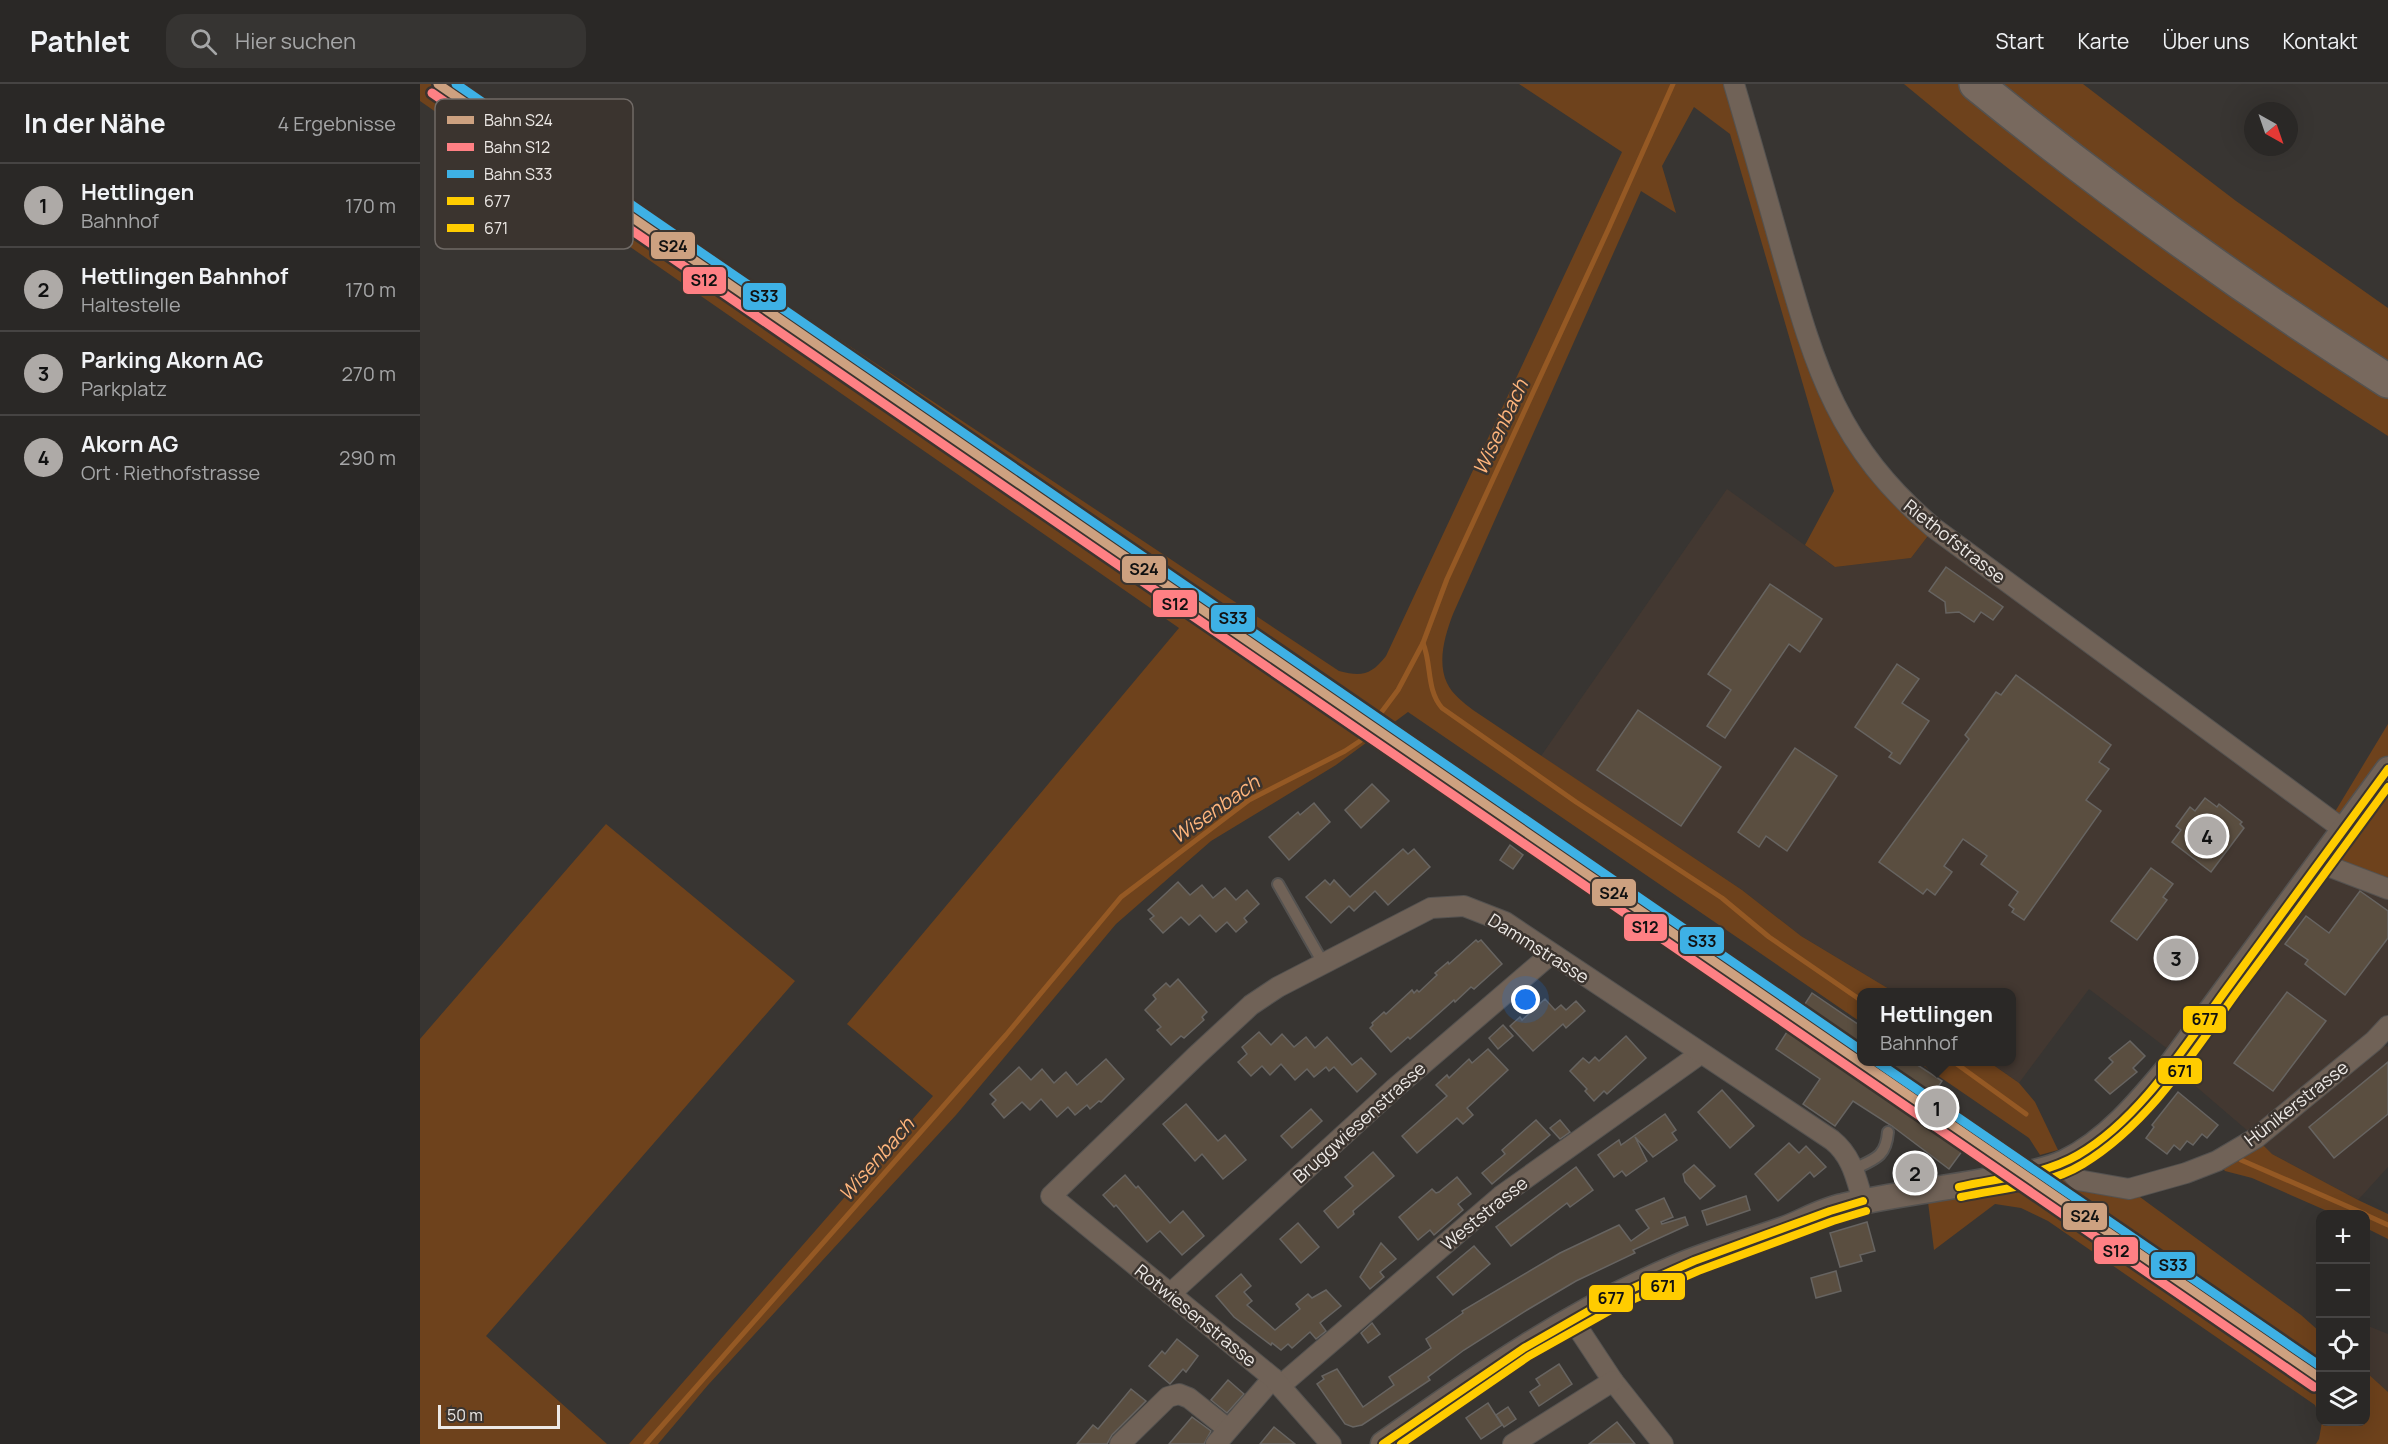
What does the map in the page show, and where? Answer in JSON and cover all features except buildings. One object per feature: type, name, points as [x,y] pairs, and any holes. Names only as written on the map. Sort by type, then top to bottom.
[{"type":"highway","points":[[1977,84],[2078,165],[2165,229],[2280,310],[2388,381]]},
{"type":"highway","points":[[1991,84],[2171,222],[2276,296],[2388,370]]},
{"type":"street","name":"Riethofstrasse","points":[[1734,84],[1817,366],[1843,422],[1876,472],[1912,510],[1934,528],[2344,830]]},
{"type":"street","points":[[1383,1444],[1490,1369],[1572,1319],[1682,1265],[1839,1206],[2022,1174],[2063,1163],[2103,1136],[2145,1097],[2171,1065],[2388,769]]},
{"type":"street","points":[[2320,863],[2388,889]]},
{"type":"street","name":"Dammstrasse","points":[[1051,1196],[1249,1007],[1278,987],[1431,908],[1464,906],[1505,922],[1832,1140],[1848,1157],[1854,1169],[1863,1201]]},
{"type":"street","name":"Bruggwiesenstrasse","points":[[1170,1294],[1395,1088],[1551,954]]},
{"type":"street","name":"Hünikerstrasse","points":[[2063,1163],[2078,1180],[2129,1189],[2186,1173],[2217,1161],[2256,1138],[2374,1041],[2388,1026]]},
{"type":"street","name":"Weststrasse","points":[[1222,1437],[1277,1382],[1501,1196],[1700,1054]]},
{"type":"street","name":"Rotwiesenstrasse","points":[[1051,1196],[1277,1382],[1331,1444]]},
{"type":"street","points":[[1572,1319],[1613,1380],[1663,1444]]},
{"type":"street","points":[[1513,1444],[1613,1380]]},
{"type":"street","points":[[1120,1444],[1168,1397],[1179,1394],[1189,1398],[1222,1437]]},
{"type":"lane","points":[[1278,884],[1323,963]]},
{"type":"lane","points":[[1854,1169],[1881,1154],[1885,1149],[1888,1132]]},
{"type":"shaded area","points":[[420,84],[464,84],[486,99],[435,99],[435,111],[420,101]]},
{"type":"shaded area","points":[[1519,84],[1734,84],[1830,396],[1934,528],[1911,558],[1835,567],[1805,545],[1834,491],[1730,134],[1694,107],[1662,166],[1676,213],[1641,191],[1453,614],[1443,648],[1444,675],[1452,691],[1473,710],[1742,890],[1801,936],[1887,988],[1857,988],[1857,1020],[1408,712],[1336,765],[1211,841],[1116,924],[956,1115],[708,1385],[658,1444],[629,1444],[933,1096],[847,1024],[1179,628],[633,249],[633,201],[1339,671],[1360,674],[1371,671],[1386,656],[1622,152]]},
{"type":"shaded area","points":[[1904,84],[2083,84],[2236,201],[2388,308],[2388,436],[2263,354],[2140,268],[2020,178]]},
{"type":"shaded area","points":[[1727,489],[1835,567],[1911,558],[1934,528],[2292,793],[2388,889],[2388,1026],[2374,1041],[2388,1047],[2388,1167],[2358,1200],[2272,1154],[2171,1065],[2177,1056],[2089,989],[2019,1083],[1995,1066],[2016,1066],[2016,988],[1887,988],[1801,936],[1742,890],[1541,756]]},
{"type":"shaded area","points":[[2388,724],[2388,889],[2320,863],[2344,831],[2330,820]]},
{"type":"shaded area","points":[[606,824],[795,981],[486,1336],[607,1444],[420,1444],[420,1039]]},
{"type":"shaded area","points":[[1924,1066],[1995,1066],[2019,1083],[2035,1102],[2058,1150],[2040,1155],[2029,1138]]},
{"type":"shaded area","points":[[2256,1138],[2272,1154],[2388,1214],[2388,1239],[2370,1230],[2370,1210],[2325,1210],[2252,1178],[2225,1171],[2217,1161]]},
{"type":"shaded area","points":[[2065,1177],[2129,1189],[2316,1328],[2316,1408],[2048,1221],[2021,1208],[1995,1204],[1934,1250],[1928,1202]]},
{"type":"shaded area","points":[[2370,1327],[2388,1334],[2388,1392],[2370,1376]]},
{"type":"shaded area","points":[[2370,1376],[2388,1392],[2388,1444],[2316,1444],[2321,1426],[2370,1426]]},
{"type":"waterway","name":"Wisenbach","points":[[646,1444],[1006,1035],[1121,897],[1249,800],[1360,741],[1398,690],[1423,643],[1447,579],[1673,84]]},
{"type":"waterway","points":[[1423,643],[1431,685],[1442,708],[1576,802],[1722,898],[1769,937],[1857,998]]},
{"type":"waterway","points":[[1960,1066],[2026,1114]]},
{"type":"waterway","points":[[2241,1160],[2356,1210]]},
{"type":"waterway","points":[[2370,1217],[2388,1225]]},
{"type":"rail line","name":"S24","points":[[438,84],[460,99]]},
{"type":"rail line","name":"S33","points":[[456,84],[478,99]]},
{"type":"rail line","name":"S12","points":[[432,93],[441,99]]},
{"type":"rail line","name":"S33","points":[[633,206],[1857,1048]]},
{"type":"rail line","name":"S24","points":[[633,218],[1857,1060]]},
{"type":"rail line","name":"S12","points":[[633,231],[2314,1387]]},
{"type":"rail line","name":"S24","points":[[1866,1066],[2316,1375]]},
{"type":"rail line","name":"S33","points":[[1883,1066],[2316,1363]]},
{"type":"transit line","name":"677","points":[[1959,1187],[2050,1168],[2078,1155],[2123,1121],[2181,1053],[2388,769]]},
{"type":"transit line","name":"671","points":[[1961,1197],[2055,1177],[2083,1164],[2129,1129],[2186,1063],[2388,787]]},
{"type":"transit line","name":"677","points":[[1383,1444],[1524,1348],[1613,1297],[1694,1261],[1863,1201]]},
{"type":"transit line","name":"671","points":[[1401,1444],[1529,1356],[1618,1306],[1698,1271],[1866,1211]]},
{"type":"place","name":"Akorn AG","points":[[2207,836]]},
{"type":"place","name":"Parking Akorn AG","points":[[2176,958]]},
{"type":"place","name":"Hettlingen","points":[[1937,1108]]},
{"type":"place","name":"Hettlingen Bahnhof","points":[[1915,1173]]}]
